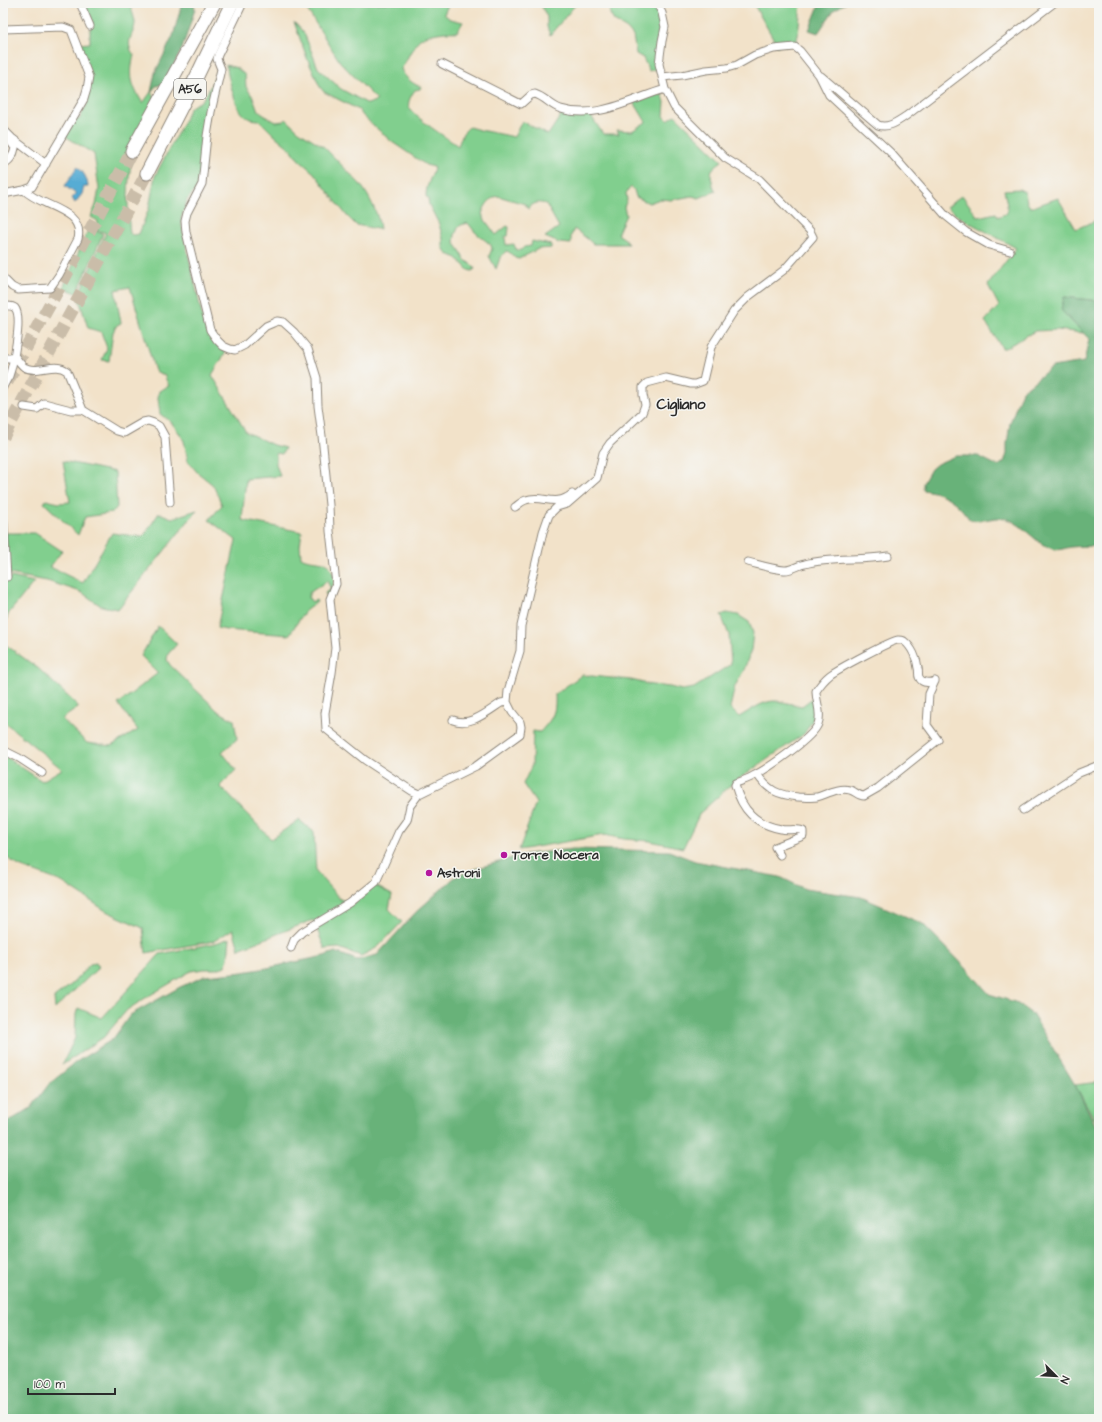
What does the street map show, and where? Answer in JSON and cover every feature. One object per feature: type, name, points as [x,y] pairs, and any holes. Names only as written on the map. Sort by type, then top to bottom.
[{"type":"highway","name":"A56","points":[[132,152],[214,3]]},
{"type":"highway","name":"A56","points":[[147,173],[196,78],[232,3]]},
{"type":"street","points":[[80,3],[90,26]]},
{"type":"street","points":[[243,3],[217,59],[221,70],[210,112],[202,184],[186,217],[186,232],[210,330],[223,346],[230,349],[238,349],[245,345],[266,326],[277,321],[283,322],[294,332],[308,349],[318,378],[318,406],[336,580],[336,584],[330,598],[335,648],[325,713],[326,729],[365,760],[419,794]]},
{"type":"street","points":[[290,948],[294,940],[302,932],[350,903],[376,882],[406,820],[410,806],[419,794],[476,766],[520,734],[522,727],[520,722],[512,712],[507,702],[508,691],[520,651],[521,626],[542,532],[550,515],[557,507],[567,504],[598,478],[603,453],[610,443],[642,413],[645,405],[643,387],[647,383],[666,378],[691,384],[703,381],[711,347],[734,311],[745,300],[789,265],[813,237],[810,231],[759,179],[725,158],[674,107],[665,89],[659,64],[665,27],[662,12],[657,3]]},
{"type":"street","points":[[662,77],[727,68],[774,49],[795,47],[819,75],[878,125],[886,126],[906,116],[1054,3]]},
{"type":"street","points":[[3,29],[69,28],[89,77],[84,99],[32,187],[3,194]]},
{"type":"street","points":[[442,64],[521,104],[531,95],[535,94],[561,109],[580,112],[616,107],[665,89]]},
{"type":"street","points":[[819,75],[829,95],[890,152],[946,216],[966,232],[989,245],[1010,252]]},
{"type":"street","points":[[3,129],[46,164]]},
{"type":"street","points":[[3,164],[8,162],[16,148],[9,140],[9,135]]},
{"type":"street","points":[[3,278],[12,287],[18,290],[50,288],[72,251],[80,233],[78,225],[73,217],[33,197],[24,190]]},
{"type":"street","points":[[3,306],[12,306],[18,316],[16,344],[9,375],[3,387]]},
{"type":"street","points":[[3,358],[13,356]]},
{"type":"street","points":[[13,356],[23,366],[29,369],[35,370],[58,367],[67,371],[83,410]]},
{"type":"street","points":[[24,407],[37,409],[44,404],[71,410],[83,410],[117,432],[124,433],[143,422],[148,421],[159,426],[165,437],[170,502]]},
{"type":"street","points":[[515,507],[526,500],[563,500],[581,486],[591,483]]},
{"type":"street","points":[[3,510],[7,577]]},
{"type":"street","points":[[748,562],[786,571],[803,564],[826,560],[888,556]]},
{"type":"street","points":[[757,774],[769,789],[787,796],[812,797],[835,790],[851,790],[858,795],[864,796],[878,788],[938,740],[927,725],[928,694],[935,681],[929,683],[921,680],[918,676],[917,665],[912,651],[903,640],[898,640],[881,647],[831,675],[822,683],[816,691],[820,714],[816,728],[794,749],[757,774],[736,783],[735,786],[746,810],[758,821],[781,829],[803,830],[803,836],[775,847],[780,856]]},
{"type":"street","points":[[453,720],[457,722],[468,722],[501,703],[507,702]]},
{"type":"street","points":[[3,750],[19,758],[42,773]]},
{"type":"street","points":[[1023,810],[1078,773],[1099,765]]},
{"type":"green space","points":[[84,3],[130,3],[135,22],[135,27],[129,42],[134,55],[131,74],[132,80],[143,103],[151,92],[156,99],[128,153],[128,157],[132,159],[128,186],[128,214],[130,233],[132,235],[139,234],[149,208],[155,176],[189,109],[203,99],[216,75],[203,136],[200,185],[187,200],[181,219],[205,328],[219,347],[226,352],[212,375],[246,432],[273,445],[285,448],[282,454],[276,453],[276,464],[280,476],[246,479],[242,520],[302,532],[300,545],[301,557],[325,563],[334,574],[334,584],[329,595],[327,596],[325,593],[331,589],[327,581],[309,593],[309,598],[312,602],[316,600],[317,602],[305,611],[289,635],[217,628],[236,540],[209,520],[222,505],[213,485],[197,472],[188,461],[184,441],[180,434],[171,422],[160,414],[158,398],[159,391],[169,386],[164,375],[155,371],[130,287],[115,290],[121,323],[117,325],[113,332],[109,361],[102,360],[107,348],[101,332],[88,328],[78,296],[106,233],[94,229],[98,221],[91,217],[96,205],[99,189],[94,154],[65,136],[76,118],[79,120],[88,101],[86,98],[91,79],[79,44],[90,43],[90,31],[93,22]]},
{"type":"green space","points":[[180,3],[194,3],[195,9],[182,49],[164,84],[156,86],[151,92],[155,73],[173,36],[181,7]]},
{"type":"green space","points":[[303,3],[449,3],[444,14],[450,19],[463,22],[457,32],[438,33],[428,35],[420,39],[401,69],[410,80],[421,87],[420,89],[415,90],[410,98],[409,107],[424,122],[458,146],[463,133],[469,127],[514,137],[522,121],[548,135],[563,112],[589,113],[603,134],[619,134],[617,130],[632,131],[646,122],[634,102],[662,93],[665,102],[664,116],[668,120],[675,115],[722,161],[711,171],[712,181],[716,191],[699,198],[692,196],[671,200],[660,199],[649,203],[636,197],[634,190],[631,187],[626,193],[627,200],[624,207],[626,215],[618,232],[628,244],[593,244],[574,229],[571,236],[571,244],[559,243],[545,237],[559,227],[546,204],[536,203],[528,209],[525,204],[498,196],[488,202],[482,214],[496,235],[507,226],[509,227],[508,236],[505,237],[506,245],[514,244],[516,250],[521,250],[524,247],[531,246],[532,241],[551,245],[551,248],[538,249],[519,259],[515,258],[506,251],[500,258],[496,269],[489,256],[492,249],[491,245],[475,232],[468,223],[461,225],[458,228],[454,242],[464,259],[475,269],[472,271],[468,270],[457,258],[447,254],[443,247],[443,239],[439,224],[426,196],[434,167],[426,165],[392,142],[363,116],[359,110],[324,92],[320,87],[307,58],[294,22],[304,33],[318,68],[341,89],[368,104],[377,100],[340,62]]},
{"type":"green space","points":[[532,3],[577,3],[550,35],[547,27],[547,17],[541,5]]},
{"type":"green space","points":[[609,3],[650,3],[660,16],[661,24],[656,53],[656,69],[649,71],[643,58],[636,54],[633,36],[627,29],[614,21],[610,14]]},
{"type":"green space","points":[[753,3],[801,3],[796,44],[776,46]]},
{"type":"green space","points":[[820,3],[846,3],[834,10],[818,33],[809,30]]},
{"type":"green space","points":[[226,65],[237,68],[245,75],[246,87],[253,97],[257,108],[262,114],[276,122],[284,121],[286,119],[299,131],[324,147],[359,183],[366,192],[378,217],[380,229],[356,225],[347,216],[314,173],[298,159],[292,150],[259,120],[247,117],[240,111],[232,90]]},
{"type":"green space","points":[[1019,189],[1025,192],[1027,202],[1030,207],[1058,198],[1076,229],[1099,219],[1099,301],[1065,297],[1061,310],[1083,333],[1057,330],[1035,331],[1005,348],[1002,348],[985,321],[999,306],[988,285],[1016,248],[961,218],[947,207],[962,195],[978,217],[996,213],[998,217],[1007,213],[1004,190]]},
{"type":"green space","points":[[89,228],[103,234],[77,293],[63,288]]},
{"type":"green space","points":[[1064,297],[1099,301],[1099,547],[1078,546],[1058,550],[1047,547],[1019,525],[1007,519],[998,518],[980,521],[970,520],[950,499],[938,493],[923,490],[923,483],[931,469],[937,464],[955,456],[978,456],[998,466],[1004,462],[1007,454],[1010,423],[1022,391],[1052,367],[1084,362],[1089,339],[1061,310]]},
{"type":"green space","points":[[63,461],[115,472],[117,507],[112,513],[85,517],[78,535],[44,503],[46,500],[59,503],[70,502]]},
{"type":"green space","points":[[197,510],[118,609],[101,606],[81,592],[47,581],[9,574],[6,533],[35,533],[62,551],[50,567],[83,583],[112,533],[143,537],[159,513],[172,518]]},
{"type":"green space","points":[[3,545],[9,579],[11,577],[34,582],[9,613],[3,627]]},
{"type":"green space","points":[[727,613],[738,615],[749,622],[753,633],[751,650],[744,670],[735,686],[730,708],[739,717],[767,702],[777,701],[802,706],[814,697],[815,712],[812,721],[804,734],[733,783],[700,813],[683,848],[650,841],[624,839],[604,835],[519,850],[536,803],[523,784],[532,765],[533,731],[540,732],[551,719],[555,706],[555,694],[582,675],[631,680],[682,690],[694,688],[731,664],[729,635],[721,615]]},
{"type":"green space","points":[[158,626],[177,644],[168,654],[167,660],[170,665],[218,711],[234,720],[237,739],[222,752],[236,770],[220,786],[271,839],[299,820],[314,832],[316,872],[340,899],[352,904],[374,885],[392,895],[389,909],[402,922],[378,947],[361,956],[339,948],[325,949],[313,920],[239,949],[233,929],[214,941],[146,953],[143,928],[106,911],[62,882],[19,866],[3,855],[3,755],[42,781],[62,769],[3,721],[3,643],[39,669],[79,707],[62,719],[87,743],[111,746],[138,730],[118,704],[158,673],[141,656]]},
{"type":"green space","points":[[573,849],[669,851],[695,861],[780,877],[805,889],[861,897],[923,924],[970,972],[989,994],[1015,1002],[1032,1014],[1074,1083],[1099,1132],[1099,1419],[3,1419],[3,1125],[31,1108],[49,1084],[76,1062],[113,1039],[130,1015],[180,987],[205,976],[267,968],[324,956],[335,952],[357,960],[377,955],[416,912],[455,877],[478,868],[526,854]]},
{"type":"green space","points":[[230,938],[228,959],[225,966],[218,969],[191,971],[147,997],[127,1010],[104,1037],[62,1065],[75,1038],[76,1014],[78,1008],[102,1018],[160,954],[216,943]]},
{"type":"green space","points":[[96,963],[98,966],[96,970],[55,1009],[54,998],[72,984],[90,964]]},
{"type":"green space","points":[[1099,1082],[1099,1127],[1075,1085]]},
{"type":"water","points":[[77,167],[85,176],[88,187],[84,187],[82,194],[75,203],[72,198],[76,194],[65,186]]},
{"type":"tunnel","points":[[7,382],[132,151]]},
{"type":"tunnel","points":[[3,437],[147,173]]},
{"type":"place","name":"Torre Nocera","points":[[504,855]]},
{"type":"place","name":"Astroni","points":[[429,873]]},
{"type":"district","name":"Cigliano","points":[[681,404]]}]
